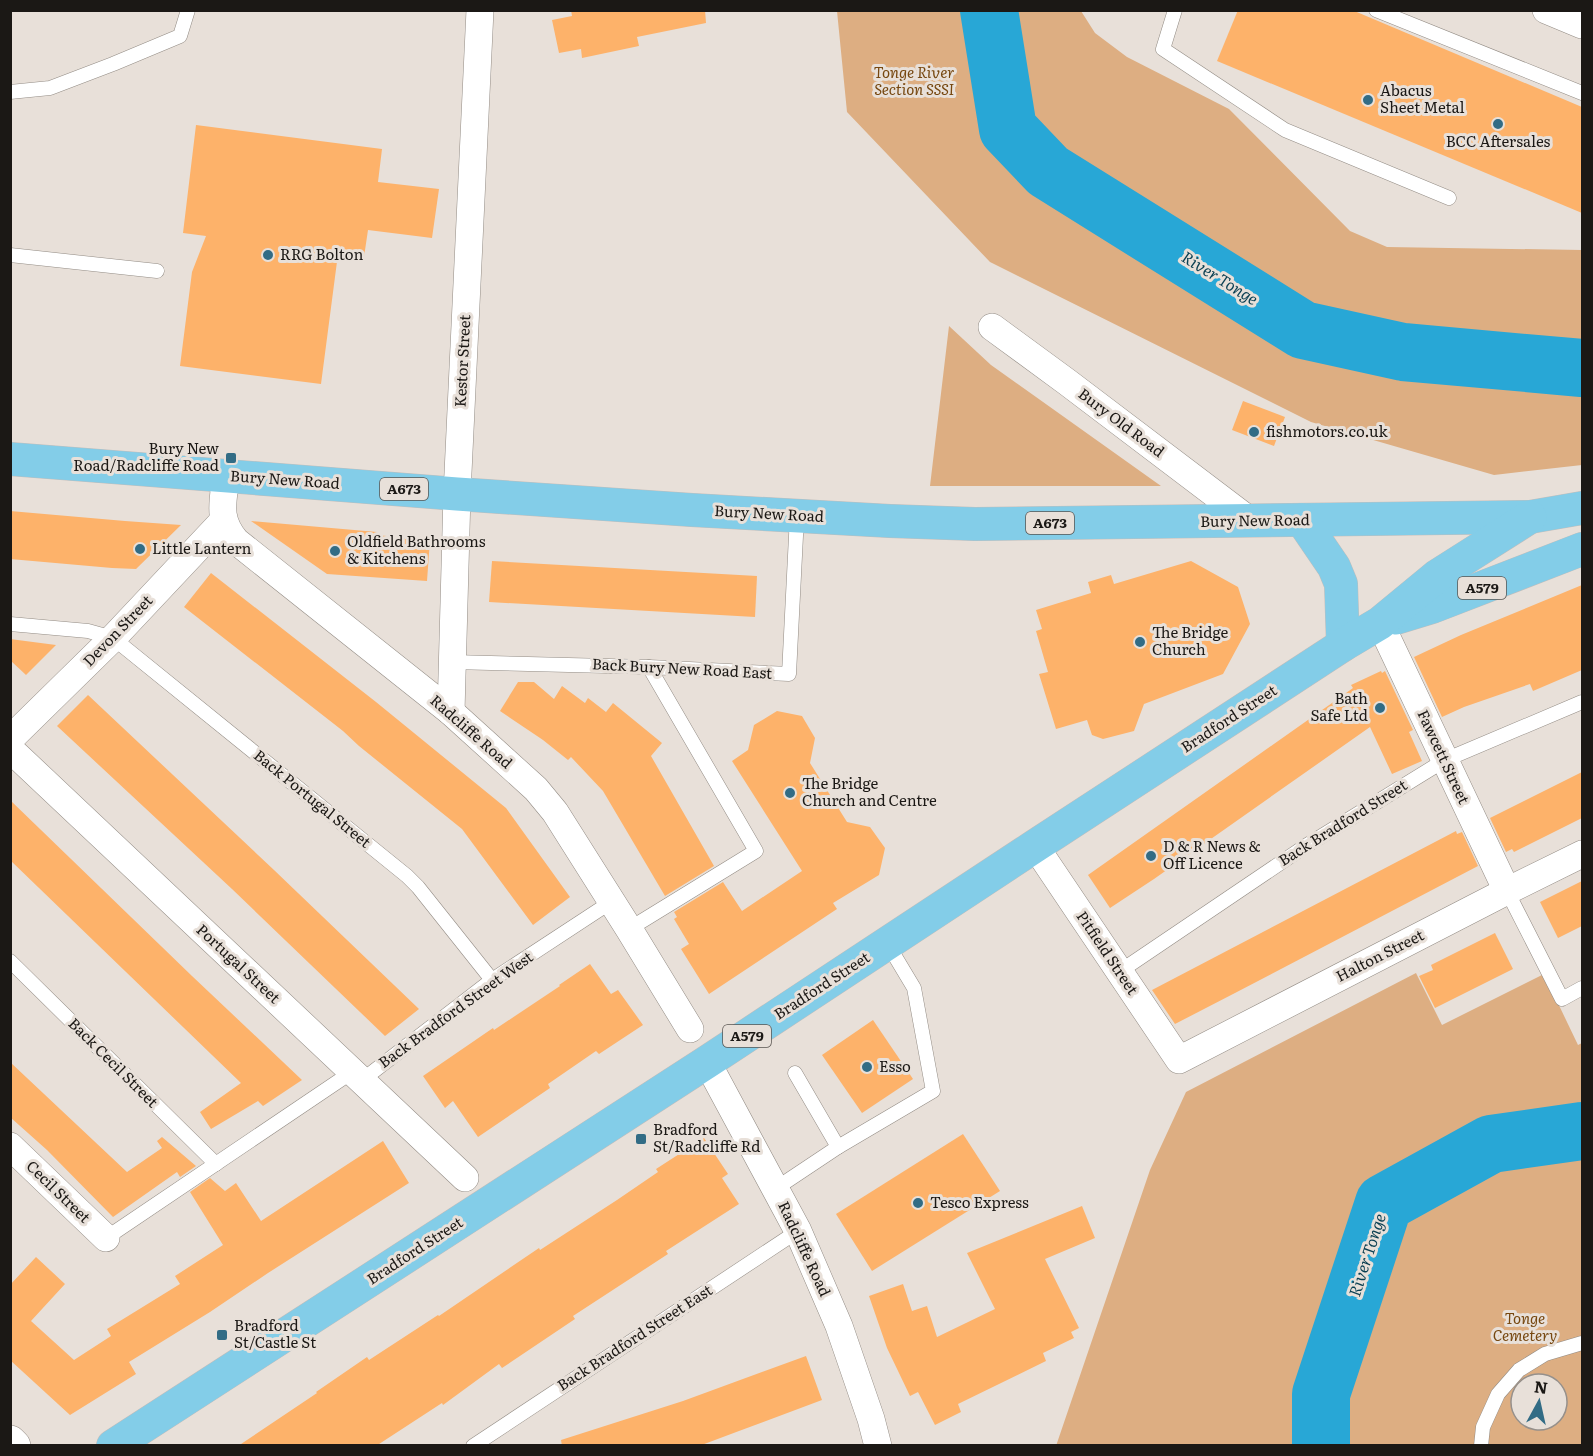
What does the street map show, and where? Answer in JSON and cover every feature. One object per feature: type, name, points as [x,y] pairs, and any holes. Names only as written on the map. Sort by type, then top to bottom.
[{"type":"main road","name":"Bury New Road","points":[[10,459],[457,494],[890,521],[975,524],[1530,517]]},
{"type":"main road","name":"A579","points":[[1530,517],[1582,508]]},
{"type":"main road","name":"Bradford Street","points":[[113,1446],[1380,623],[1437,576],[1530,517]]},
{"type":"main road","points":[[1302,520],[1334,567],[1341,584],[1343,645]]},
{"type":"main road","name":"Bradford Street","points":[[1380,623],[1432,608],[1582,549]]},
{"type":"main road","points":[[10,1442],[14,1446]]},
{"type":"street","name":"Kestor Street","points":[[451,712],[457,494],[480,10]]},
{"type":"street","points":[[1546,10],[1582,25]]},
{"type":"street","name":"Bury Old Road","points":[[992,327],[1249,520]]},
{"type":"street","points":[[223,520],[225,476]]},
{"type":"street","name":"Devon Street","points":[[10,739],[113,638],[223,520]]},
{"type":"street","name":"Radcliffe Road","points":[[223,520],[236,541],[451,712],[536,789],[555,812],[690,1029]]},
{"type":"street","name":"Fawcett Street","points":[[1380,623],[1507,891]]},
{"type":"street","name":"Portugal Street","points":[[10,749],[465,1178]]},
{"type":"street","name":"Pitfield Street","points":[[1035,846],[1179,1060]]},
{"type":"street","name":"Halton Street","points":[[1179,1060],[1582,854]]},
{"type":"street","name":"Radcliffe Road","points":[[707,1062],[798,1230],[839,1326],[878,1446]]},
{"type":"street","name":"Cecil Street","points":[[10,1146],[106,1238]]},
{"type":"lane","points":[[10,92],[50,88],[180,36],[188,10]]},
{"type":"lane","points":[[1175,10],[1163,49],[1285,129],[1449,198]]},
{"type":"lane","points":[[1376,10],[1582,93]]},
{"type":"lane","points":[[10,255],[158,271]]},
{"type":"lane","name":"Back Bury New Road East","points":[[452,662],[649,667],[789,674],[797,515]]},
{"type":"lane","points":[[10,624],[88,631],[113,638]]},
{"type":"lane","name":"Back Portugal Street","points":[[113,638],[407,876],[492,980]]},
{"type":"lane","points":[[629,929],[756,851],[649,667]]},
{"type":"lane","name":"Back Bradford Street","points":[[1119,972],[1304,847],[1445,760],[1582,702]]},
{"type":"lane","points":[[1507,891],[1562,999],[1582,988]]},
{"type":"lane","name":"Back Bradford Street West","points":[[106,1238],[216,1164],[357,1076],[492,980],[611,902]]},
{"type":"lane","points":[[775,1189],[838,1147],[933,1091],[914,988],[887,943]]},
{"type":"lane","name":"Back Cecil Street","points":[[10,961],[216,1164]]},
{"type":"lane","points":[[795,1073],[838,1147]]},
{"type":"lane","name":"Back Bradford Street East","points":[[473,1446],[798,1230]]},
{"type":"lane","points":[[1481,1446],[1483,1427],[1498,1394],[1519,1370],[1545,1354],[1582,1343]]},
{"type":"green space","name":"Tonge River Section SSSI","points":[[837,11],[1081,11],[1095,33],[1127,57],[1229,109],[1350,231],[1387,247],[1582,250],[1582,465],[1494,475],[1311,422],[990,262],[847,112]]},
{"type":"green space","points":[[949,326],[991,365],[1161,486],[930,486]]},
{"type":"green space","name":"Tonge Cemetery","points":[[1416,973],[1442,1025],[1544,974],[1578,1045],[1582,1043],[1582,1445],[1056,1446],[1150,1170],[1186,1092]]},
{"type":"building","points":[[571,10],[705,10],[706,23],[637,37],[639,46],[582,58],[581,49],[559,53],[552,20],[572,16]]},
{"type":"building","points":[[1238,10],[1352,10],[1582,107],[1582,213],[1217,61]]},
{"type":"building","name":"RRG Bolton","points":[[196,125],[382,149],[378,182],[439,189],[432,238],[368,230],[364,257],[338,254],[321,384],[180,366],[192,272],[206,236],[183,233]]},
{"type":"building","points":[[1243,401],[1285,417],[1274,446],[1232,430]]},
{"type":"building","points":[[10,511],[181,525],[136,569],[112,568],[10,559]]},
{"type":"building","points":[[251,521],[377,532],[376,535],[430,540],[427,581],[327,574]]},
{"type":"building","points":[[492,561],[757,576],[755,617],[489,602]]},
{"type":"building","name":"The Bridge Church","points":[[1191,561],[1238,587],[1250,624],[1223,674],[1144,704],[1134,731],[1103,739],[1092,735],[1087,720],[1056,729],[1039,674],[1048,672],[1036,631],[1042,629],[1036,610],[1091,593],[1088,582],[1111,575],[1114,584]]},
{"type":"building","points":[[211,573],[376,702],[506,808],[570,897],[533,925],[462,829],[343,731],[184,607]]},
{"type":"building","points":[[1582,585],[1582,670],[1533,691],[1530,684],[1442,717],[1414,657]]},
{"type":"building","points":[[10,639],[56,645],[26,675],[10,660]]},
{"type":"building","points":[[1381,671],[1382,673],[1385,671],[1413,730],[1409,732],[1422,761],[1392,774],[1370,727],[1110,908],[1088,875],[1353,688],[1351,685]]},
{"type":"building","points":[[518,682],[534,682],[554,699],[562,686],[585,703],[588,698],[606,712],[613,703],[662,743],[651,756],[714,866],[665,896],[603,791],[571,757],[568,760],[500,711]]},
{"type":"building","points":[[88,695],[419,1009],[385,1036],[57,726]]},
{"type":"building","points":[[777,711],[802,716],[815,738],[810,763],[847,822],[870,827],[885,848],[879,875],[833,903],[837,909],[709,994],[681,949],[689,944],[674,919],[677,917],[674,912],[723,882],[742,911],[802,871],[732,761],[748,750],[754,725]]},
{"type":"building","points":[[1582,772],[1582,818],[1514,852],[1512,849],[1506,852],[1490,818]]},
{"type":"building","points":[[10,800],[302,1080],[263,1106],[258,1101],[211,1129],[200,1112],[241,1083],[10,860]]},
{"type":"building","points":[[1456,831],[1457,834],[1462,832],[1478,866],[1175,1024],[1152,990]]},
{"type":"building","points":[[1582,881],[1582,926],[1558,938],[1540,902]]},
{"type":"building","points":[[1495,933],[1513,969],[1435,1008],[1419,976],[1433,970],[1431,965]]},
{"type":"building","points":[[590,964],[611,994],[618,990],[643,1025],[599,1054],[596,1051],[548,1084],[550,1088],[478,1137],[453,1101],[445,1108],[423,1076]]},
{"type":"building","name":"Esso","points":[[873,1020],[913,1079],[862,1113],[822,1055]]},
{"type":"building","points":[[10,1062],[127,1172],[162,1148],[157,1141],[162,1137],[196,1166],[180,1177],[177,1172],[113,1217],[47,1150],[10,1117]]},
{"type":"building","name":"Tesco Express","points":[[963,1134],[1000,1191],[872,1271],[836,1214]]},
{"type":"building","points":[[704,1138],[728,1174],[722,1178],[739,1204],[666,1251],[668,1254],[573,1316],[575,1319],[502,1368],[499,1364],[443,1405],[442,1403],[376,1446],[238,1446],[367,1357],[369,1360],[539,1248],[540,1250],[617,1200],[658,1172],[656,1169]]},
{"type":"building","points":[[383,1141],[409,1183],[129,1362],[136,1374],[70,1415],[10,1360],[10,1285],[36,1257],[65,1284],[31,1321],[74,1360],[111,1336],[107,1329],[180,1284],[175,1276],[223,1245],[190,1192],[210,1178],[225,1191],[236,1183],[261,1221]]},
{"type":"building","points":[[1082,1206],[1095,1238],[1045,1259],[1079,1328],[1071,1332],[1074,1338],[1043,1353],[1046,1361],[958,1404],[961,1412],[935,1425],[918,1392],[910,1396],[887,1348],[869,1296],[903,1284],[912,1311],[927,1306],[937,1337],[995,1309],[967,1253]]},
{"type":"building","points":[[806,1356],[822,1400],[699,1446],[562,1446],[561,1440],[683,1401]]},
{"type":"waterway","name":"River Tonge","points":[[989,10],[1008,129],[1048,171],[1303,330],[1403,352],[1582,368]]},
{"type":"waterway","name":"River Tonge","points":[[1321,1446],[1321,1394],[1384,1203],[1491,1144],[1582,1131]]},
{"type":"place","name":"Abacus Sheet Metal","points":[[1368,100]]},
{"type":"place","name":"BCC Aftersales","points":[[1498,124]]},
{"type":"place","name":"RRG Bolton","points":[[268,255]]},
{"type":"place","name":"fishmotors.co.uk","points":[[1254,432]]},
{"type":"place","name":"Bury New Road/Radcliffe Road","points":[[231,458]]},
{"type":"place","name":"Little Lantern","points":[[140,549]]},
{"type":"place","name":"Oldfield Bathrooms & Kitchens","points":[[335,551]]},
{"type":"place","name":"The Bridge Church","points":[[1140,642]]},
{"type":"place","name":"Bath Safe Ltd","points":[[1380,708]]},
{"type":"place","name":"The Bridge Church and Centre","points":[[790,793]]},
{"type":"place","name":"D & R News & Off Licence","points":[[1151,856]]},
{"type":"place","name":"Esso","points":[[867,1067]]},
{"type":"place","name":"Bradford St/Radcliffe Rd","points":[[641,1139]]},
{"type":"place","name":"Tesco Express","points":[[918,1203]]},
{"type":"place","name":"Bradford St/Castle St","points":[[222,1335]]}]
